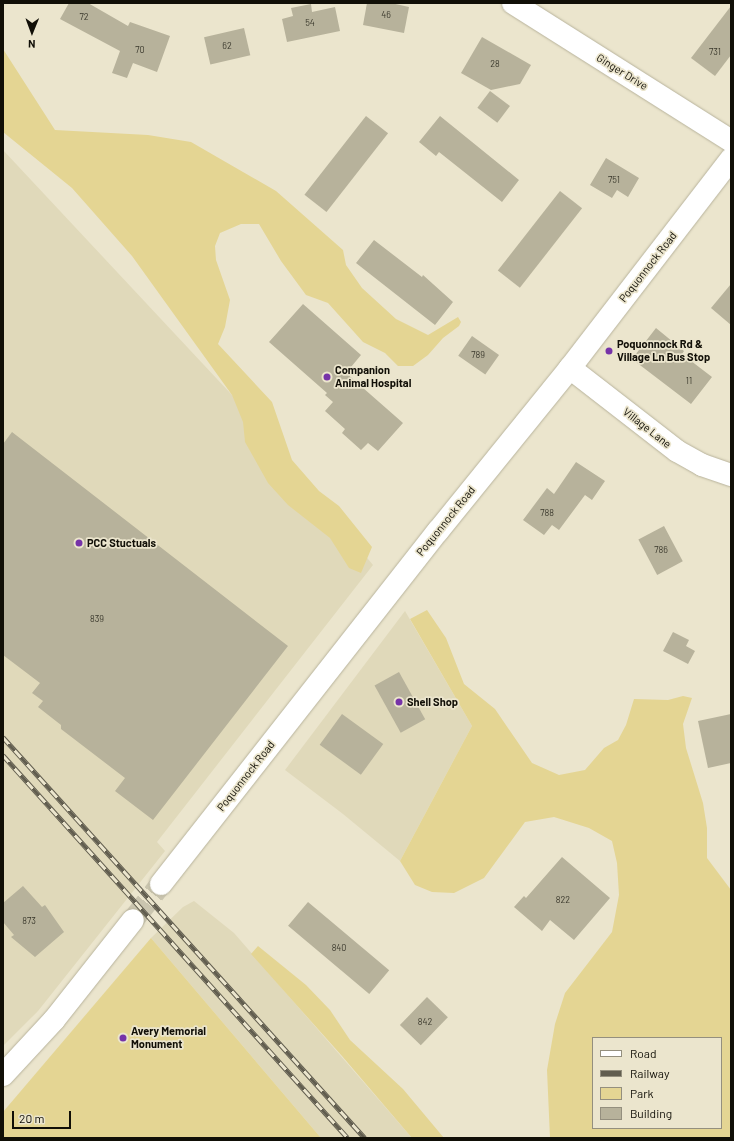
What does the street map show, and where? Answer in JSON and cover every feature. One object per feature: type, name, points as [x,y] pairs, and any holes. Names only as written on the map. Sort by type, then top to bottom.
[{"type":"street","name":"Ginger Drive","points":[[513,3],[731,141]]},
{"type":"street","name":"Poquonnock Road","points":[[161,884],[438,531],[570,368],[731,159]]},
{"type":"street","name":"Village Lane","points":[[570,368],[678,451],[702,465],[731,475]]},
{"type":"street","points":[[3,1075],[50,1025],[133,920]]},
{"type":"shaded area","points":[[3,150],[232,395],[373,565],[157,842],[165,851],[38,1011],[3,1046]]},
{"type":"shaded area","points":[[405,611],[472,726],[400,861],[343,814],[285,770]]},
{"type":"shaded area","points":[[194,901],[234,933],[412,1138],[321,1138],[151,938],[183,907]]},
{"type":"green space","points":[[3,49],[55,130],[148,135],[191,142],[276,191],[343,250],[346,265],[362,288],[396,319],[428,335],[458,317],[461,322],[459,326],[443,338],[428,355],[413,366],[398,366],[385,353],[363,342],[328,303],[306,295],[281,261],[259,224],[241,224],[220,233],[215,246],[216,260],[230,300],[225,327],[218,344],[272,402],[292,460],[319,491],[339,506],[372,547],[361,573],[349,568],[330,538],[288,505],[268,483],[245,442],[243,422],[232,395],[132,256],[72,188],[3,132]]},
{"type":"green space","points":[[427,610],[446,638],[464,684],[495,709],[532,763],[559,775],[585,770],[604,748],[618,740],[626,725],[634,699],[668,700],[683,696],[692,698],[683,724],[686,748],[703,803],[707,828],[707,858],[731,890],[731,1138],[550,1138],[547,1070],[555,1024],[565,993],[612,932],[619,895],[617,863],[612,841],[589,828],[554,817],[525,822],[484,878],[454,893],[432,892],[415,885],[400,861],[472,726],[410,619]]},
{"type":"green space","points":[[151,938],[321,1138],[3,1138],[3,1112]]},
{"type":"green space","points":[[258,946],[306,985],[330,1010],[350,1040],[403,1089],[444,1138],[412,1138],[342,1056],[251,954]]},
{"type":"building","points":[[69,3],[88,3],[128,26],[130,22],[170,36],[157,72],[133,63],[127,78],[112,73],[120,51],[60,19]]},
{"type":"building","points":[[367,3],[391,3],[409,7],[404,33],[363,25]]},
{"type":"building","points":[[311,4],[312,12],[335,7],[340,31],[287,42],[282,19],[293,16],[291,8]]},
{"type":"building","points":[[731,6],[731,55],[715,76],[691,58]]},
{"type":"building","points":[[244,28],[250,55],[210,65],[204,37]]},
{"type":"building","points":[[482,37],[531,65],[520,84],[491,90],[461,73]]},
{"type":"building","points":[[490,91],[510,106],[497,123],[477,108]]},
{"type":"building","points":[[366,116],[388,133],[326,212],[304,195]]},
{"type":"building","points":[[440,116],[519,180],[502,202],[439,152],[436,156],[419,142]]},
{"type":"building","points":[[606,158],[639,178],[628,197],[617,190],[612,198],[590,185]]},
{"type":"building","points":[[560,191],[582,208],[520,288],[498,271]]},
{"type":"building","points":[[374,240],[422,277],[423,275],[453,302],[435,325],[356,263]]},
{"type":"building","points":[[731,284],[731,325],[711,308]]},
{"type":"building","name":"Companion Animal Hospital","points":[[303,304],[361,355],[346,373],[403,423],[378,451],[368,443],[361,450],[342,433],[345,429],[325,411],[333,402],[325,395],[327,393],[269,342]]},
{"type":"building","points":[[656,328],[684,351],[682,354],[712,377],[691,404],[632,359]]},
{"type":"building","points":[[472,336],[499,355],[485,375],[458,356]]},
{"type":"building","name":"PCC Stuctuals","points":[[12,432],[288,646],[153,820],[115,791],[125,778],[61,729],[61,725],[38,707],[43,701],[32,693],[40,683],[3,655],[3,444]]},
{"type":"building","points":[[576,462],[605,481],[592,500],[585,495],[559,530],[552,525],[544,535],[523,520],[547,488],[554,494]]},
{"type":"building","points":[[664,526],[683,561],[657,575],[638,540]]},
{"type":"building","points":[[673,632],[689,640],[686,646],[695,651],[688,664],[663,651]]},
{"type":"building","name":"Shell Shop","points":[[399,672],[425,719],[401,733],[375,686]]},
{"type":"building","points":[[342,714],[383,744],[361,775],[320,745]]},
{"type":"building","points":[[731,714],[731,763],[708,768],[698,721]]},
{"type":"building","points":[[562,857],[610,898],[574,940],[550,920],[542,931],[514,907],[524,896],[526,898]]},
{"type":"building","points":[[23,886],[42,907],[45,905],[64,932],[35,957],[11,937],[14,935],[3,922],[3,903]]},
{"type":"building","points":[[308,902],[389,970],[369,994],[288,926]]},
{"type":"building","points":[[427,997],[448,1017],[421,1045],[400,1025]]},
{"type":"tunnel","points":[[133,920],[161,884]]},
{"type":"railway","points":[[3,737],[365,1138]]},
{"type":"railway","points":[[3,755],[348,1138]]},
{"type":"place","name":"Poquonnock Rd & Village Ln Bus Stop","points":[[609,351]]},
{"type":"place","name":"Companion Animal Hospital","points":[[327,377]]},
{"type":"place","name":"PCC Stuctuals","points":[[79,543]]},
{"type":"place","name":"Shell Shop","points":[[399,702]]},
{"type":"place","name":"Avery Memorial Monument","points":[[123,1038]]}]
